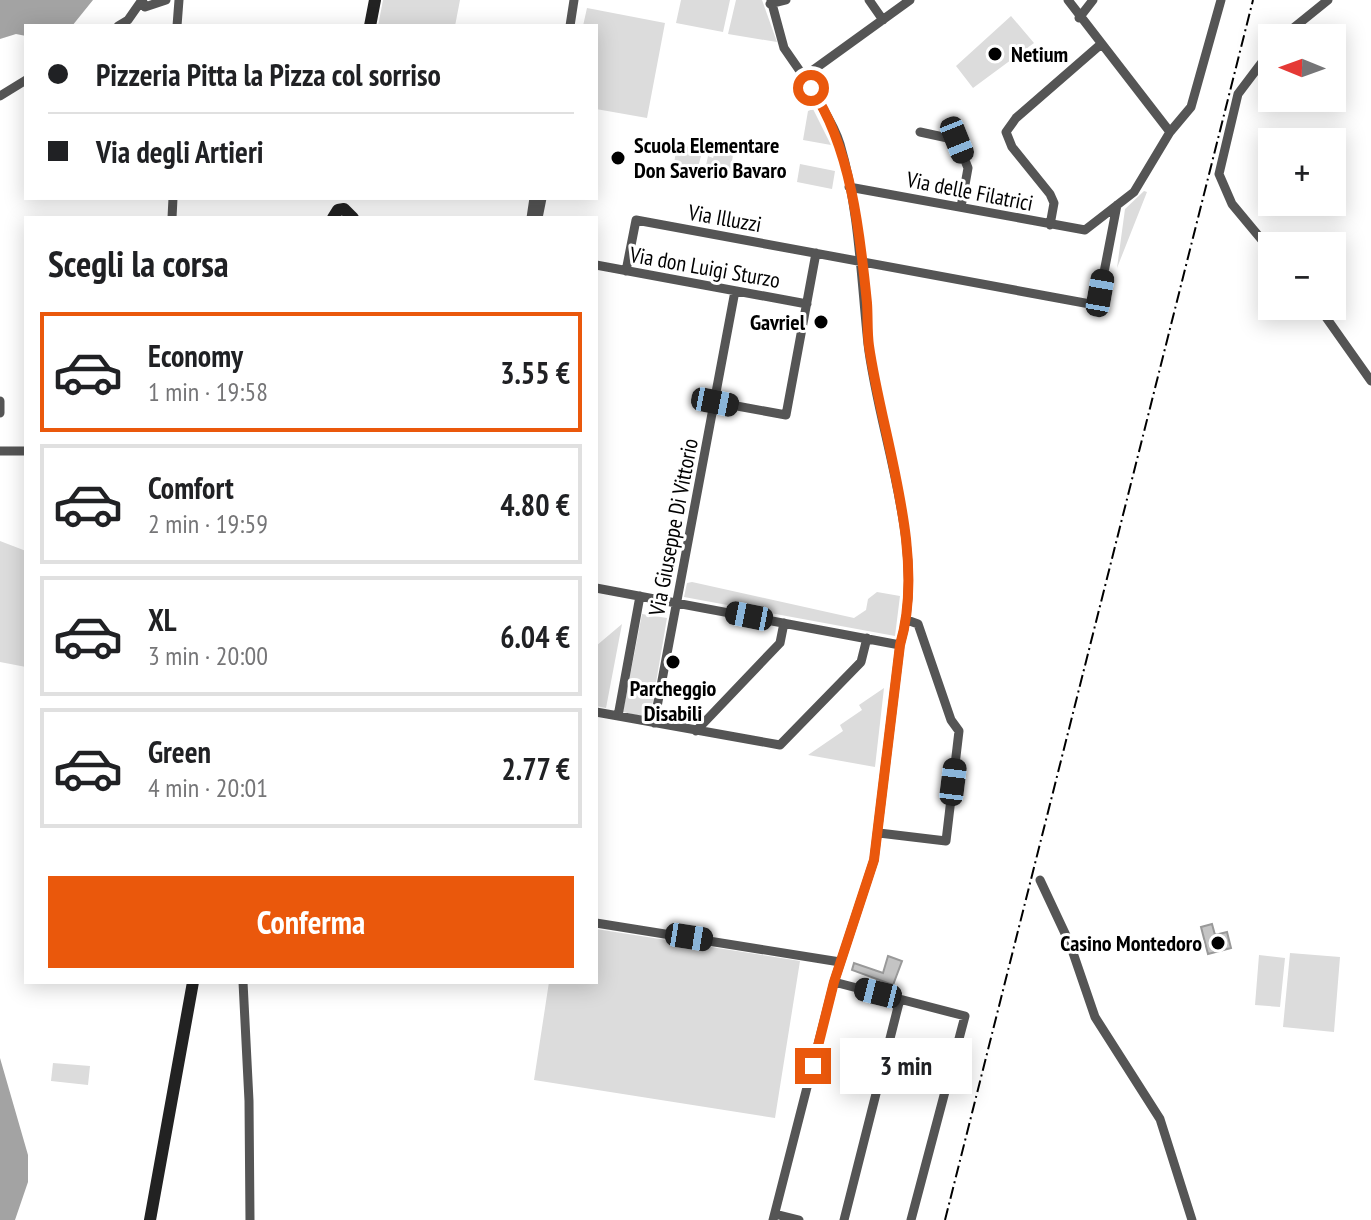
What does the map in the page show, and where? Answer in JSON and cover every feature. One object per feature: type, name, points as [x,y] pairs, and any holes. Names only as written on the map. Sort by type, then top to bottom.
[{"type":"main road","points":[[370,24],[375,0]]},
{"type":"main road","points":[[334,215],[341,209],[351,215]]},
{"type":"main road","points":[[150,1220],[193,984]]},
{"type":"street","points":[[142,0],[149,8],[166,0],[179,4],[177,24]]},
{"type":"street","points":[[121,24],[128,20],[142,0]]},
{"type":"street","points":[[570,24],[574,0]]},
{"type":"street","points":[[786,0],[770,1],[784,48],[806,75],[834,126],[849,187],[868,344],[903,533],[907,620],[900,645],[879,833],[834,982],[774,1217],[799,1220]]},
{"type":"street","points":[[869,0],[883,20]]},
{"type":"street","points":[[806,75],[910,0]]},
{"type":"street","points":[[1068,0],[1170,132]]},
{"type":"street","points":[[1079,18],[1093,0]]},
{"type":"street","points":[[1117,205],[1134,192],[1170,132],[1191,107],[1221,0]]},
{"type":"street","points":[[1298,24],[1328,0]]},
{"type":"street","points":[[1050,225],[1054,203],[1050,194],[1012,147],[1006,132],[1016,118],[1100,45]]},
{"type":"street","points":[[1258,68],[1238,94],[1219,174],[1232,204],[1258,235]]},
{"type":"street","points":[[0,96],[24,81]]},
{"type":"street","points":[[920,132],[957,140],[968,168],[961,207]]},
{"type":"street","name":"Via delle Filatrici","points":[[849,187],[1085,230],[1117,205]]},
{"type":"street","name":"Via Illuzzi","points":[[626,271],[636,220],[1096,302],[1117,205]]},
{"type":"street","points":[[715,402],[786,415],[816,253]]},
{"type":"street","name":"Via don Luigi Sturzo","points":[[598,265],[807,304]]},
{"type":"street","name":"Via Giuseppe Di Vittorio","points":[[654,723],[735,291]]},
{"type":"street","points":[[1328,320],[1371,381]]},
{"type":"street","points":[[0,401],[0,413]]},
{"type":"street","points":[[0,451],[24,451]]},
{"type":"street","points":[[598,588],[900,645]]},
{"type":"street","points":[[618,716],[640,596]]},
{"type":"street","points":[[879,833],[946,841],[959,731],[951,720],[918,624],[907,620]]},
{"type":"street","points":[[696,731],[780,643],[784,623]]},
{"type":"street","points":[[598,712],[780,745],[861,662],[867,638]]},
{"type":"street","points":[[1040,880],[1070,944],[1095,1017],[1160,1119],[1192,1220]]},
{"type":"street","points":[[598,923],[840,962]]},
{"type":"street","points":[[834,982],[965,1016],[911,1220]]},
{"type":"street","points":[[243,984],[249,1101],[250,1220]]},
{"type":"street","points":[[844,1220],[900,999]]},
{"type":"shaded area","points":[[0,0],[93,0],[74,24],[24,24],[24,36],[16,34],[0,39]]},
{"type":"shaded area","points":[[383,0],[460,0],[455,24],[378,24]]},
{"type":"shaded area","points":[[681,0],[730,0],[723,32],[676,23]]},
{"type":"shaded area","points":[[736,0],[762,0],[777,42],[728,34]]},
{"type":"shaded area","points":[[587,8],[665,23],[647,118],[598,109],[598,24],[583,24]]},
{"type":"shaded area","name":"Netium","points":[[1011,16],[1034,43],[973,88],[956,66]]},
{"type":"shaded area","points":[[813,109],[831,145],[803,140],[808,111]]},
{"type":"shaded area","points":[[677,145],[703,149],[696,174],[673,170]]},
{"type":"shaded area","points":[[715,152],[733,155],[729,180],[704,175],[708,156],[713,158]]},
{"type":"shaded area","points":[[800,164],[835,171],[832,189],[797,182]]},
{"type":"shaded area","points":[[1144,191],[1147,192],[1117,268],[1125,209]]},
{"type":"shaded area","points":[[0,541],[24,550],[24,667],[0,662]]},
{"type":"shaded area","points":[[687,583],[854,618],[866,610],[868,599],[877,592],[900,596],[895,636],[684,597]]},
{"type":"shaded area","points":[[642,614],[667,618],[650,718],[623,712]]},
{"type":"shaded area","points":[[622,624],[606,708],[598,706],[598,644]]},
{"type":"shaded area","points":[[884,688],[875,767],[808,755],[843,731],[840,725],[862,710],[859,705]]},
{"type":"shaded area","points":[[598,929],[800,961],[775,1118],[534,1080],[549,984],[598,984]]},
{"type":"shaded area","points":[[1290,953],[1340,957],[1334,1032],[1283,1027]]},
{"type":"shaded area","points":[[1259,955],[1285,958],[1280,1007],[1255,1005]]},
{"type":"shaded area","points":[[0,1058],[28,1155],[28,1182],[15,1220],[0,1220]]},
{"type":"shaded area","points":[[53,1063],[90,1066],[88,1085],[51,1081]]},
{"type":"building","name":"Casino Montedoro","points":[[1212,924],[1215,935],[1227,932],[1231,948],[1208,954],[1201,927]]},
{"type":"building","points":[[888,956],[902,961],[893,985],[852,970],[854,963],[883,973]]},
{"type":"railway","points":[[945,1220],[1253,0]]},
{"type":"place","name":"Netium","points":[[995,54]]},
{"type":"place","name":"Scuola Elementare Don Saverio Bavaro","points":[[618,158]]},
{"type":"place","name":"Gavriel","points":[[821,322]]},
{"type":"place","name":"Parcheggio Disabili","points":[[673,662]]},
{"type":"place","name":"Casino Montedoro","points":[[1218,943]]},
{"type":"route","points":[[811,88],[834,126],[844,159],[867,302],[868,344],[884,417],[907,571],[907,620],[900,645],[874,860],[834,982],[813,1066]]}]
